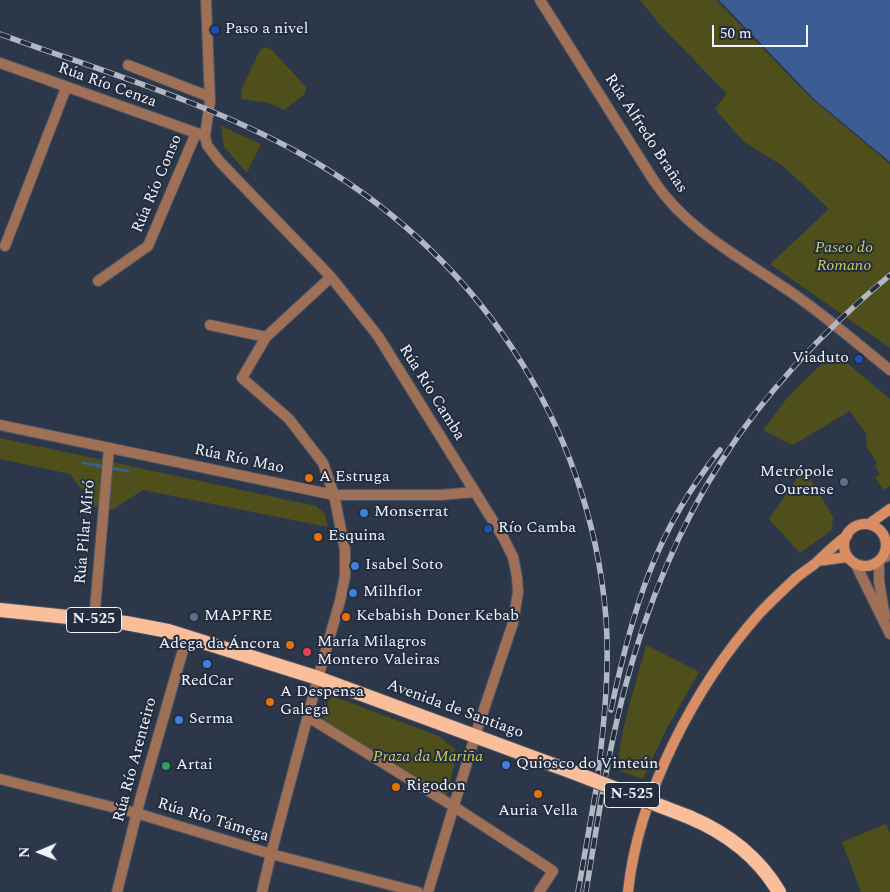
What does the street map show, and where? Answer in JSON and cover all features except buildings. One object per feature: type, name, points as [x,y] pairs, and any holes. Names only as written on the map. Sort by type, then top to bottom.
[{"type":"highway","name":"Avenida de Santiago","points":[[0,610],[138,624],[187,636],[318,678],[689,816],[721,832],[746,850],[770,877],[779,892]]},
{"type":"main road","points":[[628,892],[634,856],[644,818],[670,752],[698,698],[719,666],[759,615],[785,588],[818,561],[829,548],[858,525],[869,524],[890,509]]},
{"type":"main road","points":[[846,536],[844,546],[847,557],[856,565],[868,567],[884,558],[888,540],[869,524]]},
{"type":"main road","points":[[818,561],[847,557]]},
{"type":"street","points":[[200,135],[210,97],[206,0]]},
{"type":"street","name":"Rúa Alfredo Brañas","points":[[540,0],[654,180],[672,205],[696,227],[810,305],[890,370]]},
{"type":"street","name":"Rúa Río Cenza","points":[[0,63],[200,135]]},
{"type":"street","points":[[128,65],[210,97]]},
{"type":"street","points":[[5,246],[66,88]]},
{"type":"street","name":"Rúa Río Camba","points":[[200,135],[220,162],[331,277],[378,336],[503,537],[513,558],[518,592],[509,638],[475,736],[428,892]]},
{"type":"street","name":"Rúa Río Conso","points":[[98,282],[148,246],[200,135]]},
{"type":"street","points":[[262,892],[340,601],[345,576],[344,550],[334,495],[323,463],[289,419],[242,378],[266,337],[331,277]]},
{"type":"street","points":[[210,325],[266,337]]},
{"type":"street","name":"Rúa Río Mao","points":[[0,425],[334,495],[440,495],[475,492]]},
{"type":"street","name":"Rúa Pilar Miró","points":[[94,620],[109,448]]},
{"type":"street","points":[[884,558],[881,596],[889,632]]},
{"type":"street","points":[[856,565],[889,632]]},
{"type":"street","points":[[889,632],[890,619]]},
{"type":"street","name":"Rúa Río Arenteiro","points":[[117,892],[136,814],[187,636]]},
{"type":"street","points":[[308,717],[453,806],[553,871],[539,892]]},
{"type":"street","name":"Rúa Río Támega","points":[[0,779],[136,814],[271,854],[418,892]]},
{"type":"green space","name":"Paseo do Romano","points":[[640,0],[716,0],[811,98],[890,164],[890,348],[770,264],[829,209],[783,166],[744,142],[715,109],[727,94],[660,25]]},
{"type":"green space","points":[[265,47],[271,49],[306,87],[305,94],[284,110],[269,103],[241,99],[242,88],[260,50]]},
{"type":"green space","points":[[221,126],[261,144],[247,173],[224,147]]},
{"type":"green space","points":[[834,352],[890,399],[890,486],[884,490],[875,478],[880,474],[875,467],[877,462],[867,448],[866,434],[850,411],[793,445],[763,430],[788,397]]},
{"type":"green space","points":[[0,438],[316,506],[325,514],[328,527],[143,490],[112,510],[94,506],[70,474],[0,459]]},
{"type":"green space","points":[[804,468],[833,517],[832,530],[800,553],[769,519]]},
{"type":"green space","points":[[646,645],[699,672],[665,732],[643,779],[618,770],[625,722]]},
{"type":"green space","name":"Praza da Mariña","points":[[333,696],[438,736],[455,749],[456,757],[446,799],[322,722],[329,700]]},
{"type":"green space","points":[[886,824],[890,833],[890,892],[861,892],[842,842]]},
{"type":"water","points":[[719,0],[890,0],[890,162],[813,98]]},
{"type":"water","points":[[82,461],[130,470],[129,473],[82,464]]},
{"type":"railway","points":[[0,34],[191,103],[265,135],[301,154],[363,193],[419,239],[469,291],[512,348],[548,410],[576,476],[595,545],[606,618],[607,640],[603,726],[596,791]]},
{"type":"railway","points":[[586,892],[607,766],[624,691],[643,627],[666,567],[692,512],[722,460],[756,412],[796,365],[840,319],[890,275]]},
{"type":"railway","points":[[611,710],[628,639],[649,573],[678,511],[720,450]]},
{"type":"railway","points":[[578,892],[597,784]]},
{"type":"place","name":"Paso a nivel","points":[[215,30]]},
{"type":"place","name":"Viaduto","points":[[859,359]]},
{"type":"place","name":"A Estruga","points":[[309,478]]},
{"type":"place","name":"Metrópole Ourense","points":[[844,482]]},
{"type":"place","name":"Monserrat","points":[[364,513]]},
{"type":"place","name":"Río Camba","points":[[488,529]]},
{"type":"place","name":"Esquina","points":[[318,537]]},
{"type":"place","name":"Isabel Soto","points":[[355,566]]},
{"type":"place","name":"Milhflor","points":[[353,593]]},
{"type":"place","name":"MAPFRE","points":[[194,617]]},
{"type":"place","name":"Kebabish Doner Kebab","points":[[346,617]]},
{"type":"place","name":"Adega da Áncora","points":[[290,645]]},
{"type":"place","name":"María Milagros Montero Valeiras","points":[[307,652]]},
{"type":"place","name":"RedCar","points":[[207,664]]},
{"type":"place","name":"A Despensa Galega","points":[[270,702]]},
{"type":"place","name":"Serma","points":[[179,720]]},
{"type":"place","name":"Quiosco do Vinteún","points":[[506,765]]},
{"type":"place","name":"Artai","points":[[166,766]]},
{"type":"place","name":"Rigodon","points":[[396,787]]},
{"type":"place","name":"Auria Vella","points":[[538,794]]}]
